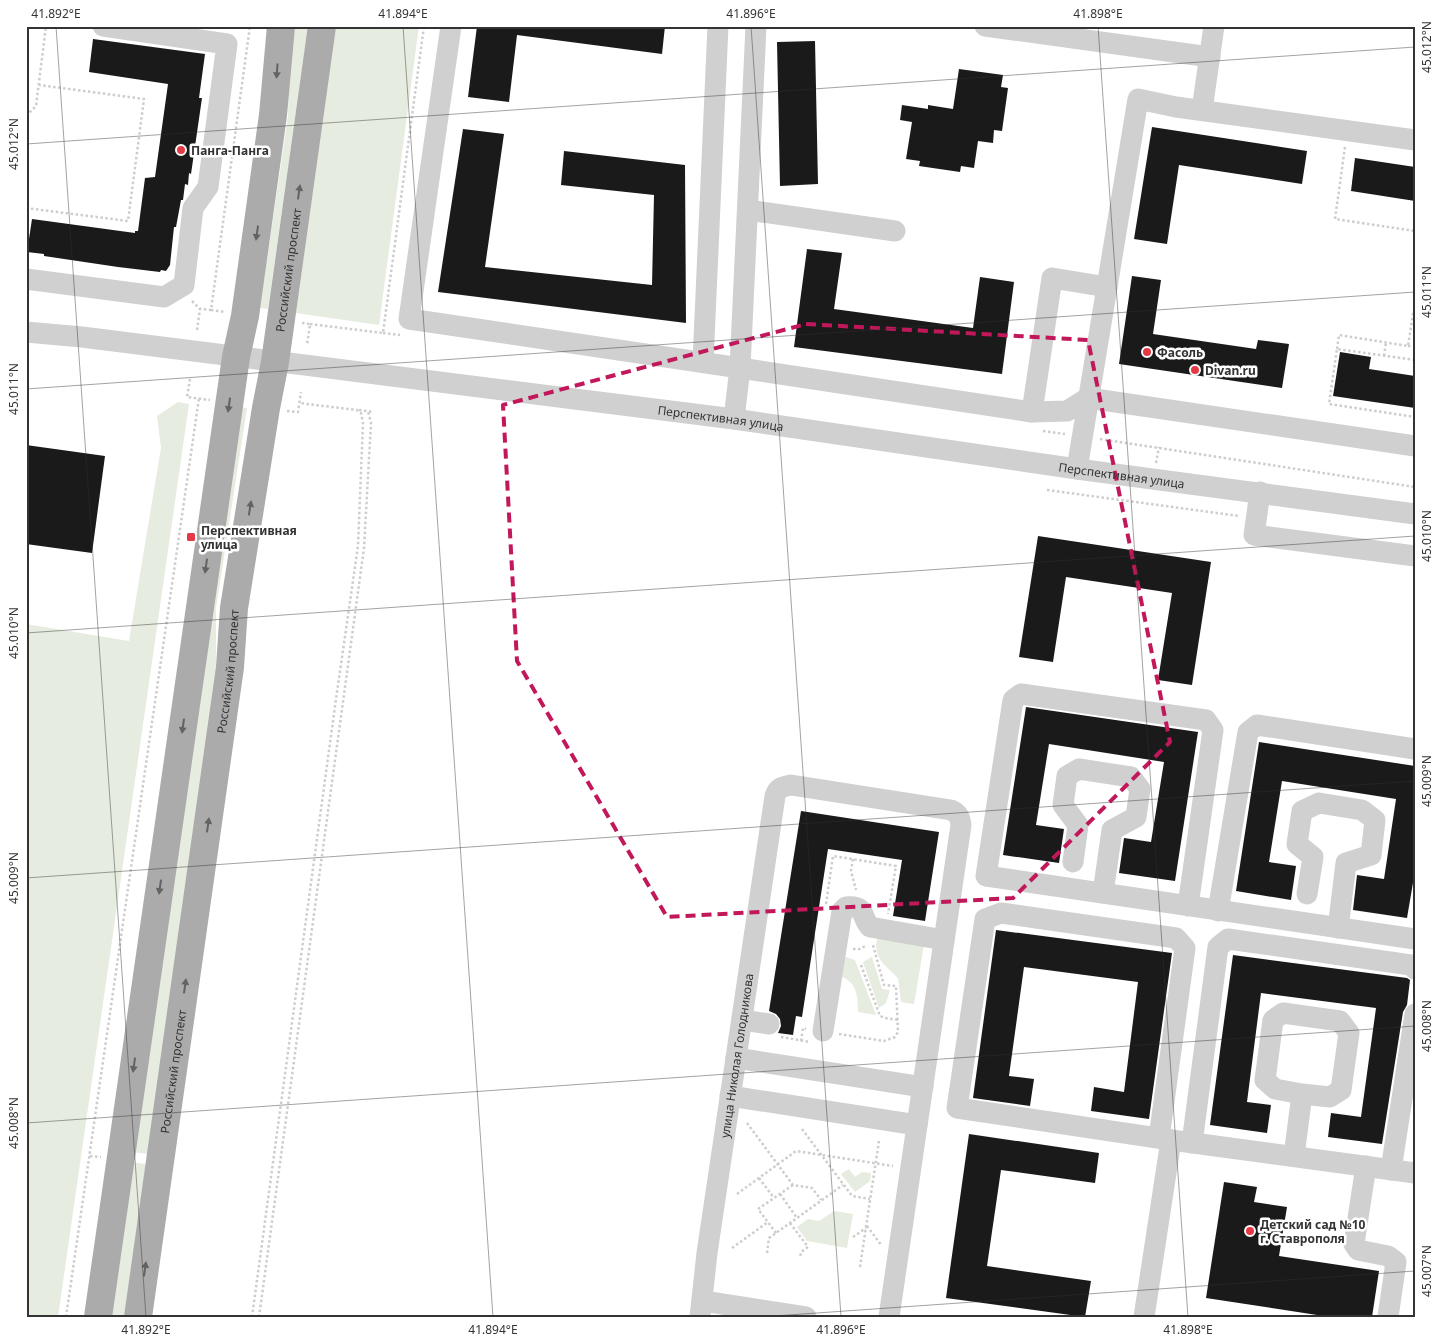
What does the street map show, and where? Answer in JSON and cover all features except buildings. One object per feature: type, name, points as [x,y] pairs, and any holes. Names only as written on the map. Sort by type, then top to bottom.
[{"type":"main road","points":[[98,1317],[236,356],[245,316],[274,115],[281,26]]},
{"type":"main road","name":"Российский проспект","points":[[138,1317],[230,667],[234,608],[275,362],[322,26]]},
{"type":"street","points":[[26,279],[164,297],[184,284],[193,208],[208,187],[228,35],[103,26]]},
{"type":"street","points":[[451,26],[409,319],[1032,412],[1067,411],[1088,398],[1415,446]]},
{"type":"street","points":[[703,362],[718,26]]},
{"type":"street","points":[[734,420],[740,368],[756,26]]},
{"type":"street","points":[[985,26],[1210,57]]},
{"type":"street","points":[[1202,110],[1214,26]]},
{"type":"street","points":[[1076,469],[1138,99],[1202,110],[1415,140]]},
{"type":"street","points":[[748,210],[895,231]]},
{"type":"street","points":[[1032,412],[1052,278],[1107,287]]},
{"type":"street","name":"Перспективная улица","points":[[26,332],[236,356],[734,420],[1076,469],[1415,514]]},
{"type":"street","points":[[1260,492],[1254,535],[1415,556]]},
{"type":"street","points":[[1188,906],[1213,730],[1206,720],[1021,694],[1013,700],[986,876],[1218,911],[1415,939]]},
{"type":"street","points":[[1218,911],[1248,732],[1257,725],[1415,749]]},
{"type":"street","points":[[1073,862],[1078,825],[1063,805],[1067,776],[1078,768],[1131,777],[1140,789],[1136,817],[1112,830],[1078,825]]},
{"type":"street","name":"улица Николая Голодникова","points":[[702,1309],[707,1253],[777,790],[790,786],[951,810],[957,813],[961,825],[944,940]]},
{"type":"street","points":[[1307,894],[1313,857],[1298,844],[1302,811],[1319,803],[1362,810],[1375,820],[1370,855],[1346,863],[1338,928]]},
{"type":"street","points":[[1103,893],[1112,830]]},
{"type":"street","points":[[823,1031],[842,911],[846,907],[860,908],[867,925],[870,927],[944,940],[889,1317]]},
{"type":"street","points":[[1144,1317],[1165,1139],[1185,948],[1176,938],[1001,912],[985,919],[957,1108],[1165,1139],[1192,1143],[1415,1173]]},
{"type":"street","points":[[1192,1143],[1218,947],[1228,939],[1410,965],[1415,970]]},
{"type":"street","points":[[1283,1012],[1340,1021],[1349,1033],[1341,1090],[1330,1097],[1302,1094],[1275,1089],[1265,1080],[1273,1020],[1283,1012]]},
{"type":"street","points":[[1392,1170],[1415,1014]]},
{"type":"street","points":[[742,1020],[769,1024]]},
{"type":"street","points":[[736,1058],[923,1088]]},
{"type":"street","points":[[1294,1156],[1302,1094]]},
{"type":"street","points":[[730,1096],[917,1125]]},
{"type":"street","points":[[1366,1166],[1354,1244],[1358,1250],[1388,1256],[1396,1262],[1388,1317]]},
{"type":"street","points":[[702,1309],[806,1317]]},
{"type":"path","points":[[26,116],[36,106],[46,26]]},
{"type":"path","points":[[296,322],[383,333],[424,26]]},
{"type":"path","points":[[26,208],[128,221],[144,99],[39,85]]},
{"type":"path","points":[[1348,131],[1335,219],[1415,231]]},
{"type":"path","points":[[211,310],[230,313]]},
{"type":"path","points":[[1408,346],[1413,314],[1415,314]]},
{"type":"path","points":[[307,344],[310,324]]},
{"type":"path","points":[[1415,346],[1339,336],[1328,404],[1415,417]]},
{"type":"path","points":[[1384,356],[1386,342]]},
{"type":"path","points":[[1337,349],[1415,360]]},
{"type":"path","points":[[190,379],[187,397],[216,401]]},
{"type":"path","points":[[282,410],[298,412],[301,392]]},
{"type":"path","points":[[66,1317],[199,398]]},
{"type":"path","points":[[300,403],[374,412]]},
{"type":"path","points":[[252,1317],[334,708],[358,546],[363,423],[361,413],[357,410]]},
{"type":"path","points":[[258,1317],[364,548],[371,423],[368,411]]},
{"type":"path","points":[[1047,490],[1257,518]]},
{"type":"path","points":[[853,859],[851,871],[860,908]]},
{"type":"path","points":[[823,1031],[884,1041],[891,1040],[898,1032],[896,986],[884,985],[869,933],[870,927]]},
{"type":"path","points":[[861,965],[880,1016],[898,1020]]},
{"type":"path","points":[[785,1038],[801,1041],[802,1037]]},
{"type":"path","points":[[747,1123],[792,1185]]},
{"type":"path","points":[[802,1129],[852,1196],[870,1199]]},
{"type":"path","points":[[860,1267],[880,1141]]},
{"type":"path","points":[[737,1194],[796,1151],[894,1166]]},
{"type":"path","points":[[759,1178],[774,1198]]},
{"type":"path","points":[[776,1233],[758,1209],[792,1185],[812,1188],[821,1200]]},
{"type":"path","points":[[767,1253],[769,1238],[843,1185]]},
{"type":"path","points":[[780,1194],[798,1218]]},
{"type":"path","points":[[732,1248],[768,1222]]},
{"type":"path","points":[[790,1223],[808,1247],[801,1252],[800,1258]]},
{"type":"path","points":[[853,1237],[866,1226]]},
{"type":"path","points":[[866,1226],[882,1247]]},
{"type":"highlighted area","points":[[806,324],[1088,340],[1170,742],[1013,898],[667,917],[517,661],[503,405]]},
{"type":"shaded area","points":[[293,26],[308,26],[268,309],[260,308],[288,116],[290,46]]},
{"type":"shaded area","points":[[335,26],[419,26],[379,325],[296,313]]},
{"type":"shaded area","points":[[178,402],[189,404],[58,1317],[26,1317],[26,624],[129,641],[161,448],[157,416]]},
{"type":"shaded area","points":[[239,407],[247,408],[216,608],[216,664],[148,1154],[132,1152]]},
{"type":"shaded area","points":[[877,938],[924,945],[914,1004],[901,1002],[898,978],[878,956]]},
{"type":"shaded area","points":[[843,956],[855,960],[876,1015],[858,1012],[858,1000],[853,986],[840,976]]},
{"type":"shaded area","points":[[872,957],[882,989],[890,990],[886,1003],[879,1008],[863,962]]},
{"type":"shaded area","points":[[130,1162],[146,1164],[124,1317],[107,1317]]},
{"type":"shaded area","points":[[849,1169],[855,1177],[862,1172],[871,1173],[870,1181],[855,1192],[841,1174]]},
{"type":"shaded area","points":[[834,1211],[853,1214],[847,1248],[807,1241],[797,1227],[808,1219],[819,1221]]},
{"type":"place","name":"Панга-Панга","points":[[181,150]]},
{"type":"place","name":"Фасоль","points":[[1147,352]]},
{"type":"place","name":"Divan.ru","points":[[1195,370]]},
{"type":"place","name":"Перспективная улица","points":[[191,537]]},
{"type":"place","name":"Детский сад №10 г. Ставрополя","points":[[1250,1231]]}]
